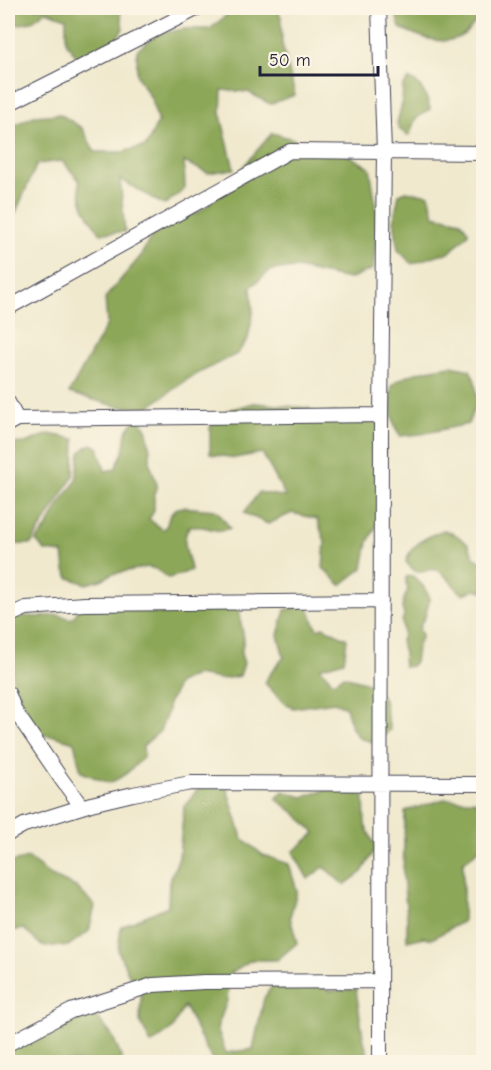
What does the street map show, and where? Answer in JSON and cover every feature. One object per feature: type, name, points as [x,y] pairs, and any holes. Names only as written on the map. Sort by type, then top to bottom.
[{"type":"street","points":[[8,104],[198,8]]},
{"type":"street","points":[[379,8],[384,152],[381,415],[380,1062]]},
{"type":"street","points":[[8,308],[290,151],[483,153]]},
{"type":"street","points":[[8,402],[12,422],[381,415]]},
{"type":"street","points":[[8,616],[26,608],[85,604],[381,601]]},
{"type":"street","points":[[8,693],[15,711],[82,807]]},
{"type":"street","points":[[8,834],[24,825],[82,807],[191,783],[483,784]]},
{"type":"street","points":[[8,1044],[71,1011],[153,985],[204,982],[380,981]]},
{"type":"green space","points":[[8,8],[120,8],[123,29],[104,56],[80,62],[66,42],[66,18],[46,11],[31,22],[10,26],[8,25]]},
{"type":"green space","points":[[235,8],[277,8],[281,17],[282,44],[295,95],[270,104],[248,92],[222,90],[221,116],[234,169],[208,173],[184,162],[185,189],[164,205],[120,179],[125,232],[100,233],[85,208],[79,180],[62,161],[37,164],[8,230],[8,131],[10,127],[34,116],[60,114],[82,128],[95,152],[122,152],[146,146],[158,122],[151,98],[137,76],[137,50],[158,34],[184,29],[210,29]]},
{"type":"green space","points":[[396,8],[483,8],[483,16],[456,39],[439,41],[400,28]]},
{"type":"green space","points":[[410,79],[421,88],[430,109],[417,119],[410,134],[407,135],[399,129],[397,123],[402,104],[403,86]]},
{"type":"green space","points":[[272,133],[348,155],[370,168],[378,219],[373,269],[349,279],[297,268],[271,270],[251,287],[253,313],[248,339],[237,354],[191,377],[147,408],[120,407],[69,393],[107,324],[105,298],[140,257],[152,235],[174,221],[199,212],[219,195]]},
{"type":"green space","points":[[406,191],[429,195],[434,215],[461,221],[468,231],[468,234],[449,253],[412,264],[398,250],[394,219],[399,194]]},
{"type":"green space","points":[[451,366],[470,370],[475,381],[477,401],[468,424],[400,436],[394,425],[391,409],[393,385],[412,374]]},
{"type":"green space","points":[[254,403],[308,408],[316,413],[369,412],[386,434],[380,519],[368,542],[363,568],[341,585],[323,568],[325,542],[317,519],[292,513],[268,524],[244,513],[259,492],[286,497],[262,453],[235,458],[210,454],[210,427],[229,410]]},
{"type":"green space","points":[[138,416],[147,431],[150,464],[157,484],[154,511],[149,519],[163,530],[175,509],[183,507],[215,510],[230,528],[220,531],[190,526],[185,542],[191,570],[179,575],[168,578],[156,569],[148,567],[112,574],[86,584],[69,578],[65,570],[63,553],[45,551],[36,541],[76,481],[80,453],[92,444],[98,447],[105,471],[115,469],[123,452],[126,432]]},
{"type":"green space","points":[[49,434],[75,439],[74,475],[31,544],[8,544],[8,444],[25,443]]},
{"type":"green space","points":[[444,530],[468,544],[474,557],[483,563],[483,592],[475,590],[463,594],[440,571],[432,569],[419,572],[406,562],[411,550],[426,538]]},
{"type":"green space","points":[[413,576],[430,598],[419,630],[422,635],[415,662],[411,666],[404,667],[401,641],[404,615],[402,608],[408,589],[406,577]]},
{"type":"green space","points":[[307,605],[317,629],[323,627],[347,639],[344,661],[320,668],[333,682],[344,676],[365,682],[383,697],[390,730],[376,743],[359,738],[352,728],[346,707],[334,702],[293,708],[282,701],[265,683],[284,657],[278,635],[285,610]]},
{"type":"green space","points":[[78,608],[238,608],[244,639],[241,654],[244,663],[240,676],[221,679],[195,675],[177,684],[168,703],[168,711],[160,731],[143,746],[144,756],[128,772],[109,783],[81,772],[74,742],[55,736],[41,735],[19,714],[12,666],[8,666],[8,618],[59,615],[71,619]]},
{"type":"green space","points":[[226,785],[242,838],[263,855],[289,864],[297,891],[290,917],[297,943],[277,960],[251,960],[230,974],[227,1001],[217,1028],[226,1053],[253,1049],[264,998],[278,977],[306,980],[330,991],[356,989],[363,1037],[370,1062],[213,1062],[184,1006],[172,1029],[151,1044],[140,1021],[141,995],[118,951],[121,927],[168,906],[169,882],[179,857],[184,807],[199,787]]},
{"type":"green space","points":[[337,786],[364,796],[365,825],[376,848],[362,872],[344,885],[324,867],[308,879],[293,852],[315,833],[296,814],[276,799],[283,791],[303,797]]},
{"type":"green space","points":[[445,799],[483,801],[483,849],[477,851],[463,863],[463,921],[432,939],[424,937],[407,941],[403,876],[405,811]]},
{"type":"green space","points":[[28,858],[51,876],[76,887],[95,906],[89,931],[68,946],[42,946],[24,929],[8,931],[8,863]]},
{"type":"green space","points":[[70,1017],[97,1017],[113,1037],[123,1062],[8,1062],[8,1046]]}]
